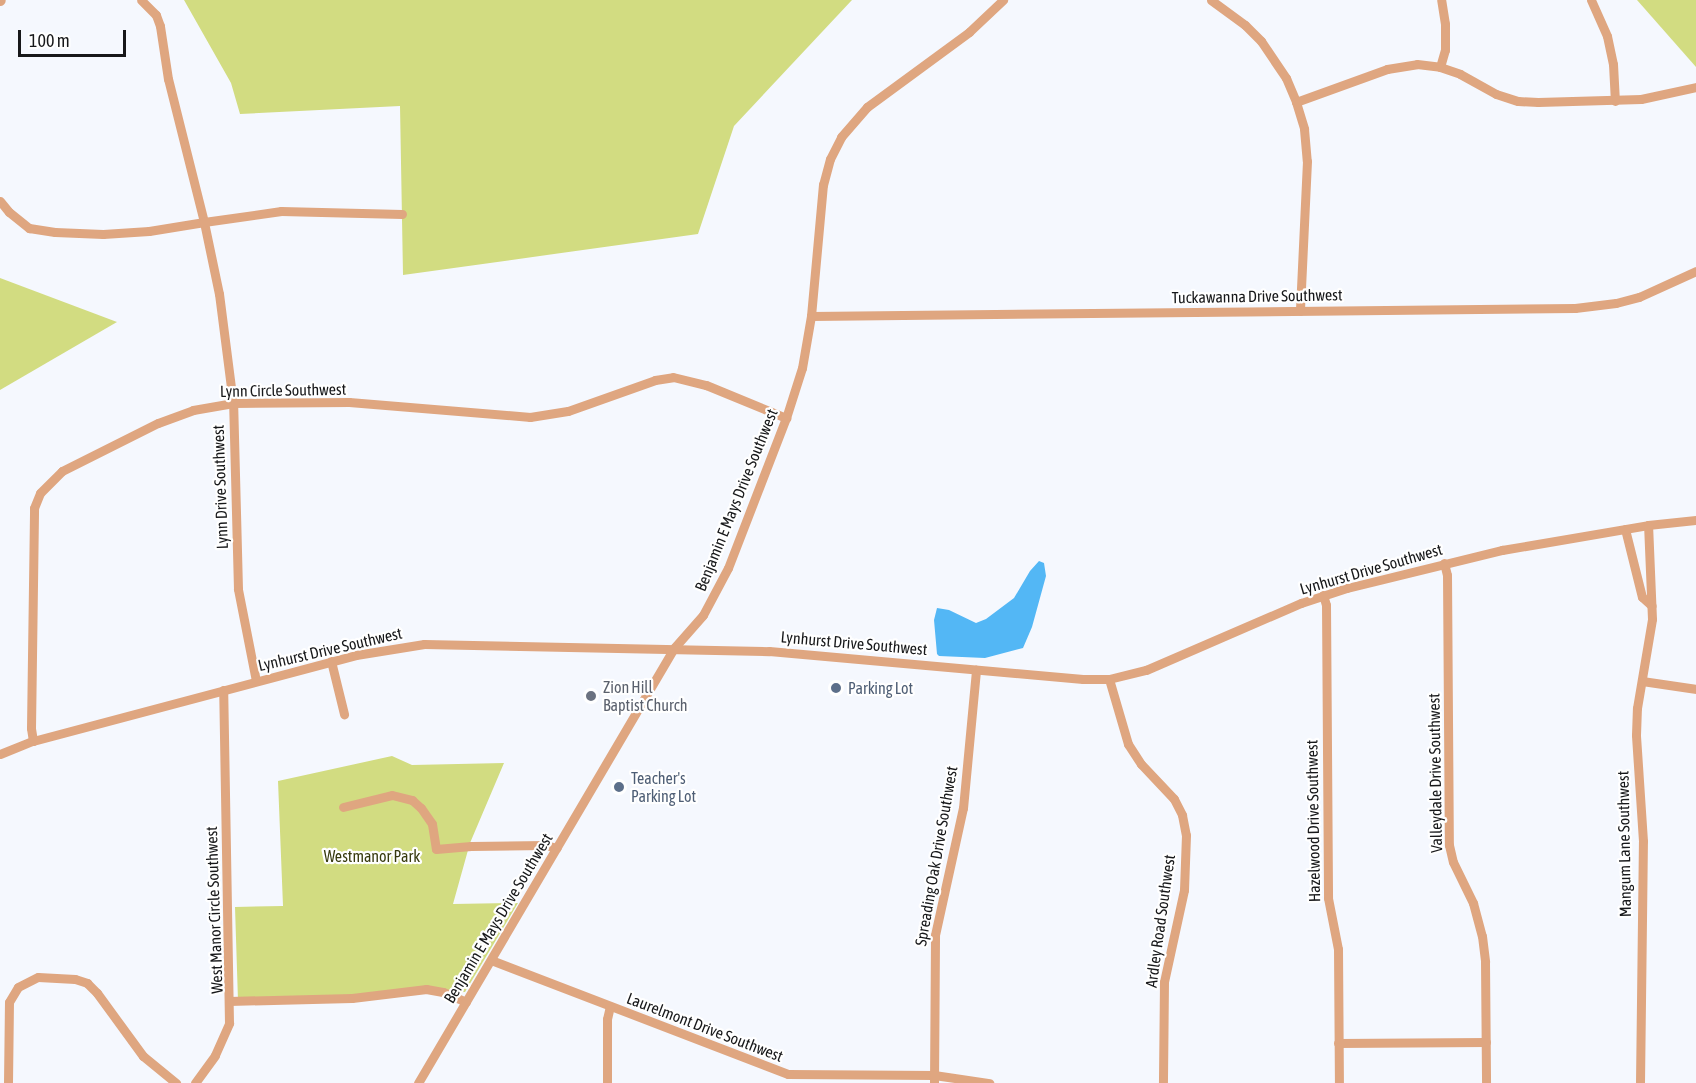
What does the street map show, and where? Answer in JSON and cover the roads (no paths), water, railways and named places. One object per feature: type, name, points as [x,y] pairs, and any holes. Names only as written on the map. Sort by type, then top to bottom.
[{"type":"street","name":"Lynn Drive Southwest","points":[[141,0],[156,15],[160,26],[168,79],[204,222],[219,294],[233,403],[238,589],[256,681]]},
{"type":"street","name":"Benjamin E Mays Drive Southwest","points":[[418,1083],[674,648],[703,615],[718,590],[786,418],[802,368],[811,316],[823,185],[830,159],[840,137],[867,107],[969,32],[1003,0]]},
{"type":"street","points":[[1210,0],[1245,25],[1261,41],[1286,78],[1304,129],[1307,161],[1299,310]]},
{"type":"street","points":[[1440,67],[1445,50],[1445,24],[1441,0]]},
{"type":"street","points":[[1591,0],[1607,36],[1613,64],[1615,101]]},
{"type":"street","points":[[1296,102],[1387,69],[1416,64],[1440,67],[1496,94],[1518,100],[1615,101],[1641,99],[1696,87]]},
{"type":"street","points":[[0,201],[9,212],[29,228],[55,232],[126,233],[281,211],[402,214]]},
{"type":"street","name":"Tuckawanna Drive Southwest","points":[[811,316],[1575,308],[1616,303],[1639,297],[1696,272]]},
{"type":"street","name":"Lynn Circle Southwest","points":[[33,741],[31,728],[32,522],[40,493],[62,471],[158,423],[192,410],[233,403],[349,402],[530,417],[568,411],[655,380],[673,377],[706,385],[786,418]]},
{"type":"street","name":"Lynhurst Drive Southwest","points":[[0,754],[33,741],[331,662],[390,648],[458,642],[769,651],[1083,679],[1109,679],[1146,669],[1323,595],[1502,550],[1648,525],[1696,520]]},
{"type":"street","name":"Mangum Lane Southwest","points":[[1640,1083],[1642,841],[1636,735],[1642,681],[1649,650],[1652,606],[1648,525]]},
{"type":"street","points":[[1625,529],[1642,597],[1652,606]]},
{"type":"street","name":"Valleydale Drive Southwest","points":[[1444,563],[1447,575],[1449,845],[1453,862],[1473,903],[1482,936],[1486,1083]]},
{"type":"street","name":"Hazelwood Drive Southwest","points":[[1323,595],[1326,605],[1328,898],[1338,949],[1339,1083]]},
{"type":"street","points":[[331,662],[344,714]]},
{"type":"street","name":"Spreading Oak Drive Southwest","points":[[934,1079],[935,935],[963,808],[976,670]]},
{"type":"street","name":"Ardley Road Southwest","points":[[1109,679],[1128,744],[1141,764],[1174,799],[1182,815],[1186,835],[1184,890],[1164,982],[1163,1083]]},
{"type":"street","points":[[1642,681],[1696,689]]},
{"type":"street","name":"West Manor Circle Southwest","points":[[223,690],[230,1001],[352,998],[426,990],[443,992],[466,1002]]},
{"type":"street","points":[[344,807],[392,795],[412,800],[432,824],[436,849],[482,846],[557,848]]},
{"type":"street","name":"Laurelmont Drive Southwest","points":[[491,960],[787,1078],[934,1079],[988,1083]]},
{"type":"street","points":[[8,1083],[9,1002],[18,987],[38,976],[75,979],[87,983],[98,993],[143,1056],[176,1083]]},
{"type":"street","points":[[195,1083],[223,1042],[229,1023],[230,1001]]},
{"type":"street","points":[[607,1083],[607,1019],[610,1006]]},
{"type":"street","points":[[1338,1042],[1486,1042]]},
{"type":"water","points":[[1039,561],[1044,563],[1046,576],[1032,627],[1023,648],[985,658],[939,656],[937,654],[934,620],[937,608],[949,610],[976,623],[986,619],[1014,598],[1030,571]]},
{"type":"place","name":"Parking Lot","points":[[836,688]]},
{"type":"place","name":"Zion Hill Baptist Church","points":[[591,696]]},
{"type":"place","name":"Teacher's Parking Lot","points":[[619,787]]},
{"type":"park label","name":"Westmanor Park","points":[[372,856]]}]
